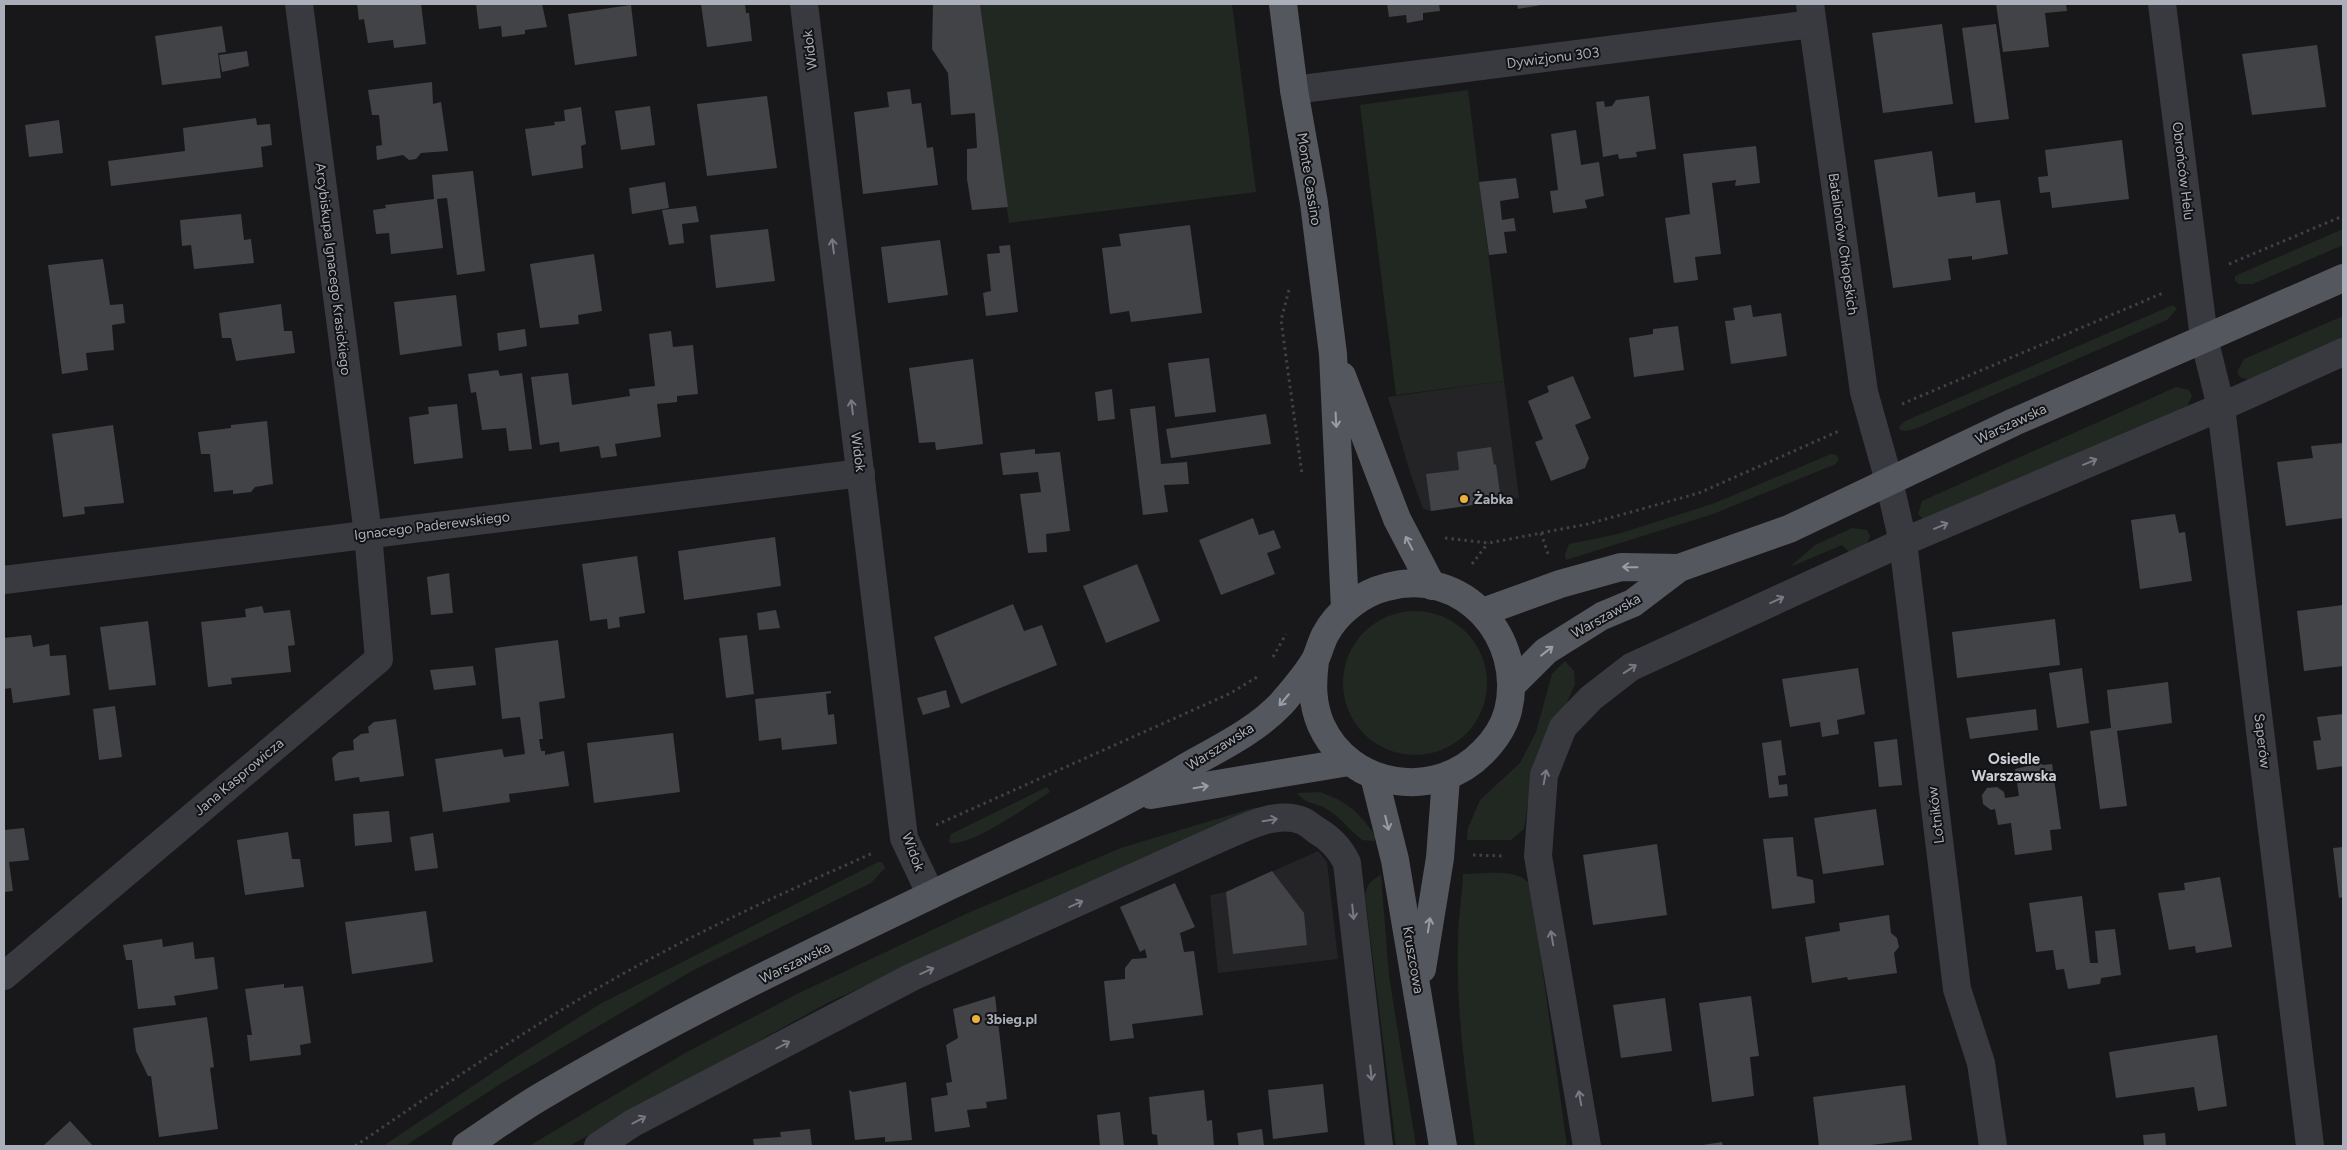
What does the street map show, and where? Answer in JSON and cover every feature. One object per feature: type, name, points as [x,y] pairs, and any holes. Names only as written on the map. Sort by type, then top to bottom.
[{"type":"main road","name":"Monte Cassino","points":[[1283,4],[1294,90],[1314,203],[1333,354],[1345,610]]},
{"type":"main road","name":"Warszawska","points":[[1512,685],[1546,651],[1602,616],[1633,603],[1679,568],[1789,529],[2014,422],[2343,278]]},
{"type":"main road","name":"Monte Cassino","points":[[1333,354],[1397,519],[1432,586]]},
{"type":"main road","name":"Warszawska","points":[[1483,612],[1560,584],[1621,567],[1679,568]]},
{"type":"main road","points":[[1409,583],[1432,586],[1450,591],[1467,600],[1483,612],[1499,634],[1509,659],[1512,685],[1507,715],[1493,742],[1472,763],[1446,778],[1422,783],[1397,782],[1374,776],[1349,762],[1334,746],[1322,727],[1317,713],[1312,684],[1314,661],[1326,633],[1345,610],[1364,596],[1386,587],[1409,583]]},
{"type":"main road","name":"Warszawska","points":[[466,1146],[542,1095],[641,1040],[931,895],[1135,797],[1249,731],[1280,705],[1314,661]]},
{"type":"main road","name":"Warszawska","points":[[1135,797],[1349,762]]},
{"type":"main road","name":"Kruszcowa","points":[[1374,776],[1396,860],[1419,990],[1443,1146]]},
{"type":"main road","points":[[1419,990],[1440,858],[1446,778]]},
{"type":"street","name":"Arcybiskupa Ignacego Krasickiego","points":[[299,4],[368,534]]},
{"type":"street","name":"Widok","points":[[804,4],[904,838],[931,895]]},
{"type":"street","name":"Obrońców Helu","points":[[2162,4],[2204,338]]},
{"type":"street","name":"Dywizjonu 303","points":[[1294,90],[1811,14]]},
{"type":"street","name":"Batalionów Chłopskich","points":[[1811,14],[1864,392],[1889,482]]},
{"type":"street","name":"Saperów","points":[[2204,338],[2221,407],[2310,1146]]},
{"type":"street","points":[[1587,1146],[1538,856],[1544,775],[1563,727],[1591,698],[1631,667],[1903,542],[2221,407],[2343,352]]},
{"type":"street","name":"Ignacego Paderewskiego","points":[[4,580],[861,473]]},
{"type":"street","name":"Lotników","points":[[1889,482],[1903,542],[1957,989],[1981,1063],[1992,1146]]},
{"type":"street","name":"Jana Kasprowicza","points":[[4,976],[379,659],[368,534]]},
{"type":"street","points":[[598,1146],[633,1123],[912,977],[1224,836],[1258,823],[1287,817],[1304,822],[1327,836],[1344,856],[1347,863],[1379,1146]]},
{"type":"path","points":[[1438,534],[1445,538],[1489,543],[1588,524],[1699,493],[2343,216]]},
{"type":"path","points":[[1281,320],[1303,478]]},
{"type":"path","points":[[1541,533],[1549,557]]},
{"type":"path","points":[[1268,664],[1288,632]]},
{"type":"path","points":[[355,1146],[513,1041],[612,980],[749,908],[1231,693],[1264,672]]},
{"type":"shaded area","points":[[980,4],[1232,4],[1256,192],[1009,223]]},
{"type":"shaded area","points":[[1468,90],[1504,381],[1396,395],[1360,105]]},
{"type":"shaded area","points":[[2343,229],[2343,245],[2253,284],[2239,284],[2235,281],[2235,276]]},
{"type":"shaded area","points":[[2173,305],[2177,309],[2167,320],[1915,429],[1900,430],[1899,427],[1905,421]]},
{"type":"shaded area","points":[[2343,316],[2343,339],[2248,380],[2240,377],[2237,372],[2244,359]]},
{"type":"shaded area","points":[[1504,381],[1519,498],[1431,511],[1423,509],[1388,397]]},
{"type":"shaded area","points":[[2176,387],[2189,390],[2192,396],[2187,407],[1923,519],[1918,514],[1922,501]]},
{"type":"shaded area","points":[[1831,454],[1836,455],[1839,459],[1836,464],[1713,514],[1566,560],[1565,554],[1569,544],[1618,534],[1715,503]]},
{"type":"shaded area","points":[[1852,528],[1867,530],[1870,536],[1867,544],[1849,552],[1842,545],[1790,567],[1815,545]]},
{"type":"shaded area","points":[[1415,611],[1442,617],[1455,623],[1466,632],[1475,643],[1481,656],[1487,683],[1481,710],[1475,723],[1466,734],[1455,743],[1442,749],[1415,755],[1388,749],[1375,743],[1364,734],[1355,723],[1349,710],[1343,683],[1349,656],[1355,643],[1364,632],[1375,623],[1388,617]]},
{"type":"shaded area","points":[[1565,661],[1574,671],[1575,684],[1530,789],[1524,829],[1511,840],[1467,840],[1468,828],[1480,800],[1520,763],[1536,732],[1552,674]]},
{"type":"shaded area","points":[[1047,787],[1050,792],[984,833],[958,843],[949,842],[951,834]]},
{"type":"shaded area","points":[[1320,792],[1346,804],[1358,814],[1376,837],[1374,841],[1362,840],[1330,811],[1306,801],[1297,793]]},
{"type":"shaded area","points":[[1258,808],[1255,812],[829,1002],[569,1146],[529,1146],[685,1053],[797,994],[968,913],[1121,848]]},
{"type":"shaded area","points":[[1318,851],[1327,862],[1338,959],[1218,973],[1210,895],[1226,892]]},
{"type":"shaded area","points":[[878,862],[882,862],[885,868],[871,883],[692,971],[502,1083],[405,1146],[383,1146],[510,1061],[600,1004]]},
{"type":"shaded area","points":[[1463,874],[1511,874],[1526,881],[1531,887],[1567,1146],[1475,1146],[1462,1045],[1459,994],[1458,934]]},
{"type":"shaded area","points":[[1381,875],[1389,976],[1416,1146],[1396,1146],[1365,895],[1370,883]]},
{"type":"building","points":[[357,4],[421,4],[426,44],[394,48],[393,40],[368,43],[364,19],[359,20]]},
{"type":"building","points":[[476,4],[542,4],[547,27],[525,30],[525,34],[502,37],[501,26],[479,29]]},
{"type":"building","points":[[701,4],[745,4],[746,13],[749,13],[752,41],[707,47]]},
{"type":"building","points":[[933,4],[980,4],[1008,207],[972,210],[967,179],[967,149],[977,148],[975,113],[951,115],[948,73],[932,49]]},
{"type":"building","points":[[1387,4],[1439,4],[1440,11],[1423,13],[1423,20],[1407,23],[1406,15],[1389,17]]},
{"type":"building","points":[[1517,4],[1541,4],[1541,5],[1518,9]]},
{"type":"building","points":[[1996,4],[2066,4],[2067,11],[2045,13],[2049,47],[2003,52]]},
{"type":"building","points":[[631,5],[637,56],[575,65],[568,14]]},
{"type":"building","points":[[1942,24],[1953,104],[1883,113],[1872,33]]},
{"type":"building","points":[[1996,24],[2009,119],[1975,123],[1962,28]]},
{"type":"building","points":[[222,26],[226,52],[218,53],[221,78],[162,85],[155,36]]},
{"type":"building","points":[[2317,45],[2326,107],[2252,115],[2242,54]]},
{"type":"building","points":[[247,51],[249,66],[222,72],[219,55]]},
{"type":"building","points":[[432,82],[433,104],[441,102],[448,151],[421,153],[416,159],[409,160],[403,155],[377,160],[376,146],[382,145],[379,115],[372,115],[368,90]]},
{"type":"building","points":[[910,89],[912,104],[921,103],[927,148],[933,147],[938,185],[863,194],[854,112],[889,107],[887,92]]},
{"type":"building","points":[[767,96],[777,168],[707,176],[697,104]]},
{"type":"building","points":[[1649,96],[1656,149],[1636,152],[1637,157],[1619,159],[1618,154],[1603,157],[1596,102],[1604,101],[1605,107],[1612,106],[1616,100]]},
{"type":"building","points":[[650,106],[655,145],[621,150],[615,111]]},
{"type":"building","points":[[581,107],[586,144],[581,146],[583,168],[532,176],[525,129],[555,125],[554,122],[565,121],[564,110]]},
{"type":"building","points":[[256,118],[257,125],[270,124],[272,145],[261,147],[263,167],[111,186],[108,161],[185,151],[183,128]]},
{"type":"building","points":[[59,120],[63,153],[29,157],[25,125]]},
{"type":"building","points":[[1576,130],[1581,165],[1599,162],[1604,196],[1585,200],[1587,208],[1553,213],[1550,191],[1558,190],[1551,134]]},
{"type":"building","points":[[2122,140],[2129,199],[2052,208],[2050,192],[2040,193],[2038,177],[2048,176],[2045,150]]},
{"type":"building","points":[[1756,146],[1760,183],[1735,186],[1736,180],[1712,183],[1721,254],[1695,257],[1698,280],[1674,283],[1665,218],[1690,214],[1683,154]]},
{"type":"building","points":[[1932,151],[1938,197],[1975,192],[1976,203],[2000,200],[2008,254],[1972,260],[1972,256],[1948,259],[1951,280],[1893,288],[1874,160]]},
{"type":"building","points":[[473,171],[485,271],[457,275],[447,198],[437,199],[443,248],[391,254],[389,233],[376,234],[373,210],[386,208],[385,205],[434,199],[432,175]]},
{"type":"building","points":[[1516,178],[1519,198],[1500,201],[1502,220],[1514,218],[1516,231],[1504,232],[1507,253],[1489,255],[1479,182]]},
{"type":"building","points":[[665,182],[669,208],[632,214],[629,188]]},
{"type":"building","points":[[696,206],[699,222],[682,224],[684,243],[669,245],[662,210]]},
{"type":"building","points":[[241,214],[244,240],[251,239],[254,263],[194,269],[191,245],[182,246],[180,220]]},
{"type":"building","points":[[1190,225],[1202,313],[1131,322],[1129,311],[1110,314],[1102,248],[1121,246],[1119,234]]},
{"type":"building","points":[[768,229],[775,281],[716,288],[710,235]]},
{"type":"building","points":[[940,240],[948,295],[888,303],[881,247]]},
{"type":"building","points":[[1010,245],[1018,312],[986,316],[983,293],[991,291],[987,254],[1000,253],[999,246]]},
{"type":"building","points":[[594,254],[602,311],[578,315],[579,324],[540,328],[530,264]]},
{"type":"building","points":[[103,259],[110,305],[123,304],[125,323],[112,325],[114,350],[86,353],[88,370],[62,374],[48,265]]},
{"type":"building","points":[[456,295],[462,346],[400,355],[394,302]]},
{"type":"building","points":[[281,304],[284,331],[292,331],[295,353],[236,361],[231,338],[222,338],[219,313]]},
{"type":"building","points":[[1751,305],[1753,317],[1781,313],[1787,356],[1731,364],[1725,321],[1735,320],[1733,308]]},
{"type":"building","points":[[1678,326],[1684,370],[1634,377],[1629,338],[1653,334],[1653,329]]},
{"type":"building","points":[[525,329],[527,346],[499,351],[497,333]]},
{"type":"building","points":[[671,331],[673,347],[693,345],[698,394],[677,396],[677,402],[657,404],[661,437],[615,444],[617,456],[601,458],[599,446],[560,452],[559,442],[540,445],[531,377],[568,373],[572,405],[630,396],[629,389],[655,386],[649,334]]},
{"type":"building","points":[[1209,358],[1216,412],[1175,417],[1168,363]]},
{"type":"building","points":[[973,359],[983,444],[936,450],[935,442],[919,443],[909,368]]},
{"type":"building","points":[[498,370],[500,376],[522,373],[532,449],[509,451],[506,428],[482,430],[476,392],[471,393],[468,374]]},
{"type":"building","points":[[1573,376],[1591,418],[1575,425],[1589,458],[1585,468],[1551,481],[1535,442],[1543,439],[1528,401],[1549,392],[1547,386]]},
{"type":"building","points":[[1112,389],[1115,419],[1098,421],[1095,392]]},
{"type":"building","points":[[457,404],[463,458],[414,464],[409,417],[429,414],[428,407]]},
{"type":"building","points":[[1155,406],[1161,464],[1187,462],[1189,484],[1164,485],[1168,512],[1143,515],[1130,409]]},
{"type":"building","points":[[1266,414],[1271,444],[1171,458],[1166,429]]},
{"type":"building","points":[[267,421],[273,484],[255,487],[251,492],[233,494],[233,490],[214,492],[210,454],[201,454],[198,432],[231,428],[231,425]]},
{"type":"building","points":[[113,425],[124,503],[84,507],[85,514],[63,517],[52,434]]},
{"type":"building","points":[[2343,443],[2343,518],[2286,526],[2277,462],[2313,458],[2311,446]]},
{"type":"building","points":[[1491,447],[1494,465],[1496,464],[1501,501],[1431,511],[1426,474],[1459,470],[1457,452]]},
{"type":"building","points":[[1035,449],[1035,454],[1060,452],[1070,531],[1046,534],[1047,552],[1028,553],[1020,494],[1041,492],[1038,472],[1003,475],[1000,453]]},
{"type":"building","points":[[2175,514],[2179,533],[2185,532],[2192,581],[2140,589],[2131,520]]},
{"type":"building","points":[[1253,518],[1259,535],[1274,530],[1281,548],[1267,553],[1275,574],[1221,595],[1199,540]]},
{"type":"building","points":[[775,537],[781,586],[684,600],[678,551]]},
{"type":"building","points":[[637,556],[645,613],[619,617],[620,627],[608,629],[607,619],[590,621],[582,564]]},
{"type":"building","points":[[1137,564],[1160,621],[1106,643],[1083,586]]},
{"type":"building","points":[[449,573],[453,613],[431,615],[427,577]]},
{"type":"building","points":[[1013,604],[1024,631],[1042,625],[1057,665],[961,704],[934,637]]},
{"type":"building","points":[[2343,605],[2343,666],[2304,671],[2297,611]]},
{"type":"building","points":[[262,606],[264,613],[290,610],[295,645],[288,646],[291,672],[231,678],[232,684],[208,687],[201,622],[246,617],[245,609]]},
{"type":"building","points":[[776,610],[780,628],[759,630],[757,613]]},
{"type":"building","points":[[2055,619],[2060,665],[1957,678],[1952,632]]},
{"type":"building","points":[[148,621],[156,685],[109,690],[100,627]]},
{"type":"building","points":[[31,635],[33,647],[49,644],[50,656],[66,655],[70,695],[13,703],[11,688],[4,689],[4,638]]},
{"type":"building","points":[[747,635],[754,694],[726,698],[719,638]]},
{"type":"building","points":[[558,640],[565,698],[539,702],[543,739],[539,739],[541,751],[545,751],[545,755],[564,751],[569,786],[509,794],[510,802],[443,812],[435,759],[502,749],[504,757],[525,754],[520,717],[502,719],[495,648]]},
{"type":"building","points":[[473,666],[476,685],[434,690],[430,670]]},
{"type":"building","points":[[1858,668],[1865,714],[1837,720],[1839,734],[1822,737],[1820,722],[1790,727],[1782,679]]},
{"type":"building","points":[[2082,668],[2089,723],[2057,728],[2049,673]]},
{"type":"building","points":[[2168,682],[2172,723],[2117,731],[2127,806],[2100,809],[2090,731],[2111,728],[2107,690]]},
{"type":"building","points":[[946,690],[950,707],[923,715],[917,698]]},
{"type":"building","points":[[831,691],[831,693],[826,694],[828,715],[834,714],[837,744],[782,750],[781,738],[759,741],[755,699]]},
{"type":"building","points":[[115,706],[122,757],[99,760],[93,709]]},
{"type":"building","points":[[2036,709],[2038,730],[1970,739],[1966,718]]},
{"type":"building","points":[[2343,714],[2343,766],[2317,770],[2313,741],[2321,740],[2317,717]]},
{"type":"building","points":[[396,719],[404,776],[360,782],[359,777],[335,781],[332,758],[339,752],[354,750],[353,740],[361,734],[369,733],[368,727],[374,722]]},
{"type":"building","points":[[673,733],[680,792],[594,803],[587,743]]},
{"type":"building","points":[[1897,739],[1902,785],[1879,787],[1874,742]]},
{"type":"building","points":[[1781,740],[1786,775],[1778,776],[1779,785],[1787,784],[1788,796],[1769,798],[1762,743]]},
{"type":"building","points":[[2040,763],[2043,765],[2052,764],[2061,829],[2050,830],[2052,850],[2015,855],[2011,823],[1998,825],[1995,809],[1991,810],[1983,804],[1982,795],[1987,788],[1997,787],[2004,792],[2005,798],[2019,796],[2015,769]]},
{"type":"building","points":[[1876,809],[1884,865],[1823,874],[1814,818]]},
{"type":"building","points":[[389,811],[392,842],[355,846],[353,814]]},
{"type":"building","points":[[24,828],[29,860],[9,862],[13,891],[4,892],[4,830]]},
{"type":"building","points":[[288,832],[292,859],[300,859],[304,887],[245,895],[237,840]]},
{"type":"building","points":[[433,833],[438,868],[415,871],[410,837]]},
{"type":"building","points":[[1793,837],[1797,876],[1813,880],[1815,903],[1772,909],[1763,839]]},
{"type":"building","points":[[1657,844],[1667,915],[1593,925],[1583,855]]},
{"type":"building","points":[[2343,847],[2343,897],[2339,898],[2333,848]]},
{"type":"building","points":[[1272,871],[1304,913],[1307,945],[1233,954],[1226,892]]},
{"type":"building","points":[[2220,877],[2232,947],[2196,953],[2195,946],[2169,950],[2158,893],[2185,890],[2184,883]]},
{"type":"building","points":[[1175,883],[1195,927],[1180,933],[1184,952],[1194,951],[1203,1015],[1132,1024],[1134,1038],[1110,1041],[1104,981],[1125,979],[1125,968],[1132,959],[1147,958],[1145,949],[1140,952],[1120,907]]},
{"type":"building","points":[[2082,896],[2090,963],[2098,963],[2095,931],[2115,929],[2121,975],[2101,978],[2100,984],[2068,989],[2064,969],[2056,970],[2053,950],[2036,952],[2029,903]]},
{"type":"building","points":[[426,911],[433,962],[352,974],[345,922]]},
{"type":"building","points":[[1889,915],[1891,933],[1897,938],[1899,947],[1894,953],[1897,973],[1848,980],[1847,977],[1812,983],[1805,937],[1840,931],[1839,923]]},
{"type":"building","points":[[162,939],[163,947],[193,942],[195,959],[214,957],[218,989],[174,996],[176,1005],[138,1009],[132,960],[126,960],[123,945]]},
{"type":"building","points":[[284,984],[284,988],[303,986],[311,1043],[300,1045],[301,1055],[250,1061],[247,1035],[252,1035],[245,989]]},
{"type":"building","points":[[995,996],[1007,1099],[986,1102],[987,1108],[967,1110],[970,1127],[935,1132],[931,1098],[948,1095],[946,1083],[952,1082],[946,1045],[958,1038],[953,1009]]},
{"type":"building","points":[[1751,996],[1759,1056],[1750,1057],[1754,1096],[1712,1102],[1699,1003]]},
{"type":"building","points":[[1665,998],[1672,1051],[1621,1058],[1613,1005]]},
{"type":"building","points":[[207,1017],[214,1067],[210,1068],[218,1129],[159,1137],[151,1076],[148,1076],[136,1051],[133,1028]]},
{"type":"building","points":[[2217,1035],[2227,1106],[2198,1111],[2194,1087],[2116,1098],[2109,1052]]},
{"type":"building","points":[[906,1082],[912,1140],[885,1142],[885,1137],[855,1140],[849,1090],[853,1092]]},
{"type":"building","points":[[1323,1084],[1328,1132],[1273,1139],[1268,1090]]},
{"type":"building","points":[[1905,1085],[1912,1140],[1863,1146],[1819,1146],[1813,1097]]},
{"type":"building","points":[[1204,1090],[1207,1121],[1212,1120],[1214,1146],[1158,1146],[1157,1135],[1152,1134],[1149,1097]]},
{"type":"building","points":[[1120,1112],[1124,1146],[1100,1146],[1097,1115]]},
{"type":"building","points":[[70,1121],[93,1146],[43,1146]]},
{"type":"building","points":[[810,1129],[812,1146],[754,1146],[753,1139],[781,1137],[780,1132]]},
{"type":"building","points":[[1262,1129],[1264,1146],[1239,1146],[1237,1133]]},
{"type":"building","points":[[2165,1133],[2166,1146],[2144,1146],[2143,1135]]},
{"type":"building","points":[[1722,1142],[1723,1146],[1703,1146],[1703,1145]]},
{"type":"place","name":"Żabka","points":[[1464,499]]},
{"type":"place","name":"3bieg.pl","points":[[976,1019]]},
{"type":"district","name":"Osiedle Warszawska","points":[[2014,768]]}]
